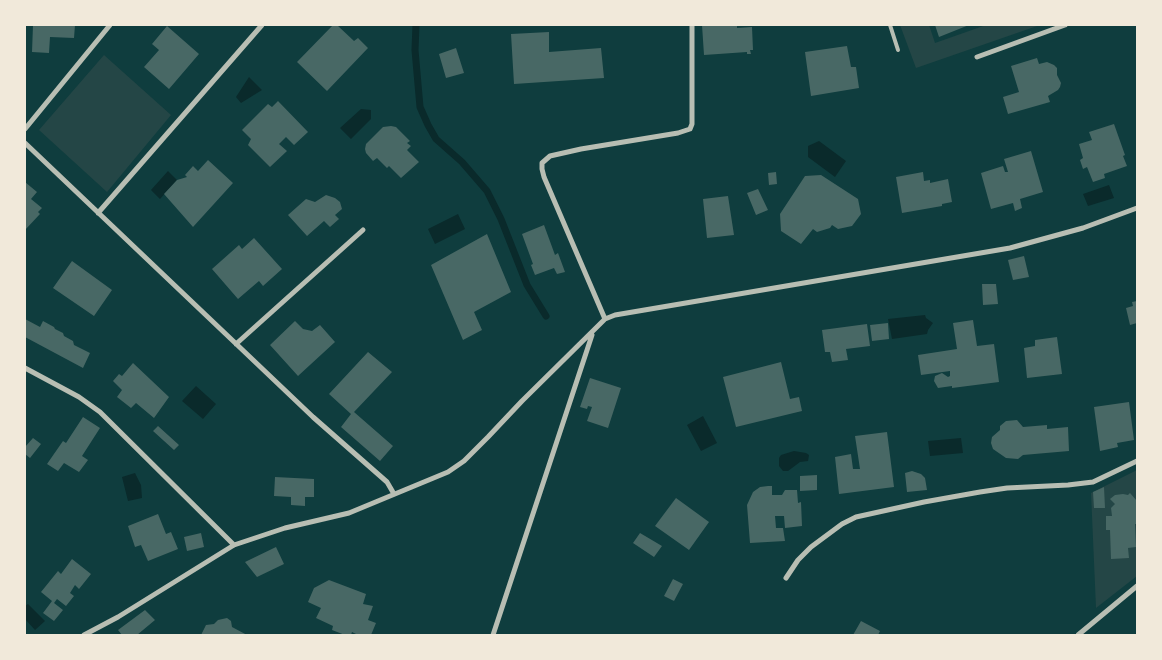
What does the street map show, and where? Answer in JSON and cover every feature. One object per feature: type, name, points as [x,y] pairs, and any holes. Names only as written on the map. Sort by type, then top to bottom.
[{"type":"street","points":[[25,129],[110,25]]},
{"type":"street","points":[[98,213],[262,25]]},
{"type":"street","points":[[605,319],[544,177],[542,163],[550,156],[580,149],[678,133],[690,128],[692,124],[692,25]]},
{"type":"street","points":[[976,57],[1066,25]]},
{"type":"street","points":[[25,143],[313,417],[387,482],[394,494]]},
{"type":"street","points":[[84,635],[118,617],[234,545],[285,528],[349,513],[448,472],[464,461],[605,319],[628,312],[1010,248],[1083,228],[1137,208]]},
{"type":"street","points":[[236,344],[363,230]]},
{"type":"street","points":[[494,635],[592,332]]},
{"type":"street","points":[[25,368],[79,397],[100,412],[234,545]]},
{"type":"street","points":[[786,578],[798,560],[811,547],[835,529],[856,517],[980,492],[1093,482],[1137,460]]},
{"type":"street","points":[[1078,635],[1137,586]]},
{"type":"lane","points":[[104,25],[104,32]]},
{"type":"lane","points":[[890,25],[898,50]]},
{"type":"shaded area","points":[[900,25],[929,25],[935,43],[986,25],[1040,25],[916,68]]},
{"type":"shaded area","points":[[104,55],[171,115],[107,192],[39,130]]},
{"type":"shaded area","points":[[249,77],[262,90],[241,103],[236,97]]},
{"type":"shaded area","points":[[361,109],[371,110],[371,119],[351,139],[340,128]]},
{"type":"shaded area","points":[[819,141],[846,161],[835,177],[808,157],[808,146]]},
{"type":"shaded area","points":[[168,171],[177,180],[160,199],[151,190]]},
{"type":"shaded area","points":[[1109,185],[1114,198],[1088,206],[1083,194]]},
{"type":"shaded area","points":[[458,214],[465,229],[435,244],[428,229]]},
{"type":"shaded area","points":[[925,315],[933,323],[927,334],[892,339],[888,319]]},
{"type":"shaded area","points":[[196,386],[216,404],[203,419],[182,401]]},
{"type":"shaded area","points":[[703,416],[717,443],[701,451],[687,425]]},
{"type":"shaded area","points":[[961,438],[963,453],[930,456],[928,441]]},
{"type":"shaded area","points":[[794,451],[809,455],[808,461],[800,462],[788,471],[783,471],[779,466],[779,458],[781,455]]},
{"type":"shaded area","points":[[1137,470],[1137,576],[1096,608],[1091,493]]},
{"type":"shaded area","points":[[135,473],[141,485],[142,498],[128,501],[122,477]]},
{"type":"shaded area","points":[[28,604],[45,621],[35,630],[25,619],[25,606]]},
{"type":"building","points":[[33,25],[75,25],[74,38],[50,37],[49,53],[32,52]]},
{"type":"building","points":[[333,25],[337,25],[354,41],[358,38],[368,48],[327,91],[297,62]]},
{"type":"building","points":[[702,25],[737,25],[737,28],[752,27],[753,50],[750,50],[751,54],[747,54],[747,52],[704,55]]},
{"type":"building","points":[[935,25],[969,25],[939,37]]},
{"type":"building","points":[[167,26],[199,54],[169,89],[144,67],[159,50],[152,44]]},
{"type":"building","points":[[549,32],[549,52],[601,48],[604,78],[514,84],[511,34]]},
{"type":"building","points":[[847,46],[851,67],[856,67],[859,88],[811,96],[805,52]]},
{"type":"building","points":[[456,48],[464,73],[446,78],[439,54]]},
{"type":"building","points":[[1037,58],[1039,64],[1047,62],[1057,68],[1057,75],[1061,83],[1060,87],[1048,96],[1050,102],[1008,114],[1003,97],[1019,92],[1011,66]]},
{"type":"building","points":[[278,101],[308,132],[294,145],[286,137],[279,144],[287,151],[270,167],[248,145],[251,139],[242,130],[268,104],[272,107]]},
{"type":"building","points":[[1114,124],[1127,166],[1104,174],[1105,178],[1093,182],[1087,167],[1083,169],[1080,160],[1083,158],[1079,144],[1092,140],[1089,132]]},
{"type":"building","points":[[383,127],[396,127],[410,141],[407,143],[411,146],[407,150],[419,162],[401,178],[389,166],[387,168],[377,158],[373,161],[365,149],[366,144]]},
{"type":"building","points":[[1031,151],[1043,192],[1020,199],[1022,208],[1015,211],[1013,203],[991,209],[981,173],[1003,166],[1005,172],[1008,172],[1004,159]]},
{"type":"building","points":[[208,160],[233,183],[193,227],[164,194],[177,180],[187,177],[185,175],[193,166],[198,171]]},
{"type":"building","points":[[776,172],[777,184],[769,185],[768,173]]},
{"type":"building","points":[[923,172],[924,181],[930,180],[930,183],[948,179],[952,202],[942,204],[942,206],[902,213],[896,177]]},
{"type":"building","points":[[821,175],[858,199],[861,214],[852,226],[838,229],[832,225],[830,228],[817,232],[813,229],[801,244],[781,231],[780,214],[805,176]]},
{"type":"building","points":[[25,182],[37,192],[31,199],[42,208],[38,212],[40,214],[25,230]]},
{"type":"building","points":[[758,189],[768,210],[756,215],[747,193]]},
{"type":"building","points":[[326,195],[340,202],[342,209],[335,215],[339,219],[330,227],[324,221],[307,236],[288,215],[306,199],[315,202]]},
{"type":"building","points":[[728,196],[734,235],[707,238],[703,199]]},
{"type":"building","points":[[544,225],[555,255],[558,253],[565,272],[557,274],[554,268],[535,275],[522,234]]},
{"type":"building","points":[[487,234],[511,292],[474,312],[482,330],[463,340],[431,265]]},
{"type":"building","points":[[254,238],[282,269],[263,286],[259,281],[238,299],[212,269],[239,245],[242,249]]},
{"type":"building","points":[[1024,256],[1029,277],[1013,280],[1008,260]]},
{"type":"building","points":[[72,261],[112,290],[94,316],[53,288]]},
{"type":"building","points":[[982,284],[996,284],[998,304],[983,305]]},
{"type":"building","points":[[1137,301],[1137,323],[1130,325],[1126,308],[1133,306],[1132,302]]},
{"type":"building","points":[[25,319],[40,327],[43,321],[63,333],[64,336],[73,341],[74,345],[90,353],[83,368],[25,337]]},
{"type":"building","points":[[973,320],[977,346],[994,344],[999,382],[938,388],[934,381],[935,376],[942,373],[948,377],[950,376],[950,371],[921,375],[918,355],[957,349],[953,323]]},
{"type":"building","points":[[295,321],[303,329],[312,331],[320,325],[335,342],[298,376],[270,345]]},
{"type":"building","points":[[888,323],[889,339],[872,341],[870,325]]},
{"type":"building","points":[[867,324],[870,346],[846,349],[848,360],[832,362],[830,352],[825,352],[822,330]]},
{"type":"building","points":[[1057,337],[1062,374],[1027,378],[1024,348],[1035,346],[1035,340]]},
{"type":"building","points":[[368,352],[392,372],[354,412],[393,446],[380,461],[341,427],[351,414],[329,394]]},
{"type":"building","points":[[781,362],[790,399],[799,397],[802,411],[736,427],[723,377]]},
{"type":"building","points":[[133,363],[169,397],[154,418],[136,403],[131,408],[117,397],[122,390],[113,381],[119,374],[122,376]]},
{"type":"building","points":[[590,378],[621,388],[608,428],[587,421],[592,407],[588,406],[587,409],[580,407]]},
{"type":"building","points":[[1129,402],[1134,440],[1117,443],[1118,447],[1100,451],[1094,407]]},
{"type":"building","points":[[83,417],[100,428],[82,456],[88,460],[79,472],[64,463],[58,471],[47,464],[63,441],[66,443]]},
{"type":"building","points":[[1017,420],[1023,427],[1047,425],[1047,429],[1068,427],[1069,451],[1023,455],[1018,459],[1006,458],[993,449],[992,437],[1006,421]]},
{"type":"building","points":[[158,426],[179,445],[174,450],[153,431]]},
{"type":"building","points":[[887,432],[894,487],[839,494],[835,457],[851,454],[853,469],[860,469],[855,436]]},
{"type":"building","points":[[33,438],[41,444],[30,458],[25,454],[25,447]]},
{"type":"building","points":[[912,471],[921,474],[925,478],[927,490],[907,492],[905,473]]},
{"type":"building","points":[[817,475],[817,490],[800,491],[800,476]]},
{"type":"building","points":[[275,477],[314,479],[314,497],[305,497],[305,506],[291,505],[291,497],[274,496]]},
{"type":"building","points":[[772,486],[772,495],[782,495],[785,490],[797,490],[798,503],[801,502],[802,526],[785,528],[784,516],[775,516],[776,528],[783,528],[785,541],[750,543],[747,505],[753,492],[760,487]]},
{"type":"building","points":[[1104,487],[1105,508],[1094,508],[1093,492]]},
{"type":"building","points":[[1130,493],[1137,501],[1136,547],[1128,548],[1129,558],[1111,559],[1110,530],[1106,530],[1106,516],[1112,516],[1111,508],[1115,504],[1110,499],[1115,495],[1128,495]]},
{"type":"building","points":[[676,498],[709,522],[689,550],[655,526]]},
{"type":"building","points":[[158,514],[166,534],[171,532],[178,549],[148,561],[141,545],[135,547],[128,526]]},
{"type":"building","points":[[201,533],[204,547],[187,551],[184,537]]},
{"type":"building","points":[[640,533],[662,546],[654,557],[633,543]]},
{"type":"building","points":[[276,547],[284,564],[257,577],[245,562]]},
{"type":"building","points":[[72,559],[91,574],[79,589],[75,585],[70,593],[74,596],[66,606],[57,599],[54,603],[63,610],[54,621],[43,613],[52,601],[41,592],[58,571],[61,574]]},
{"type":"building","points":[[673,579],[683,584],[674,601],[664,596]]},
{"type":"building","points":[[329,580],[366,594],[363,604],[373,606],[368,620],[376,623],[371,635],[358,635],[352,632],[351,635],[345,635],[332,630],[333,626],[316,618],[321,608],[308,602],[314,588]]},
{"type":"building","points":[[145,610],[155,620],[137,635],[122,635],[118,630]]},
{"type":"building","points":[[227,618],[231,621],[232,627],[247,635],[201,635],[206,625],[214,624],[218,620]]},
{"type":"building","points":[[861,621],[880,631],[878,635],[853,635]]},
{"type":"waterway","points":[[416,25],[415,50],[420,107],[428,125],[436,139],[462,162],[487,191],[501,219],[527,285],[546,316]]}]
